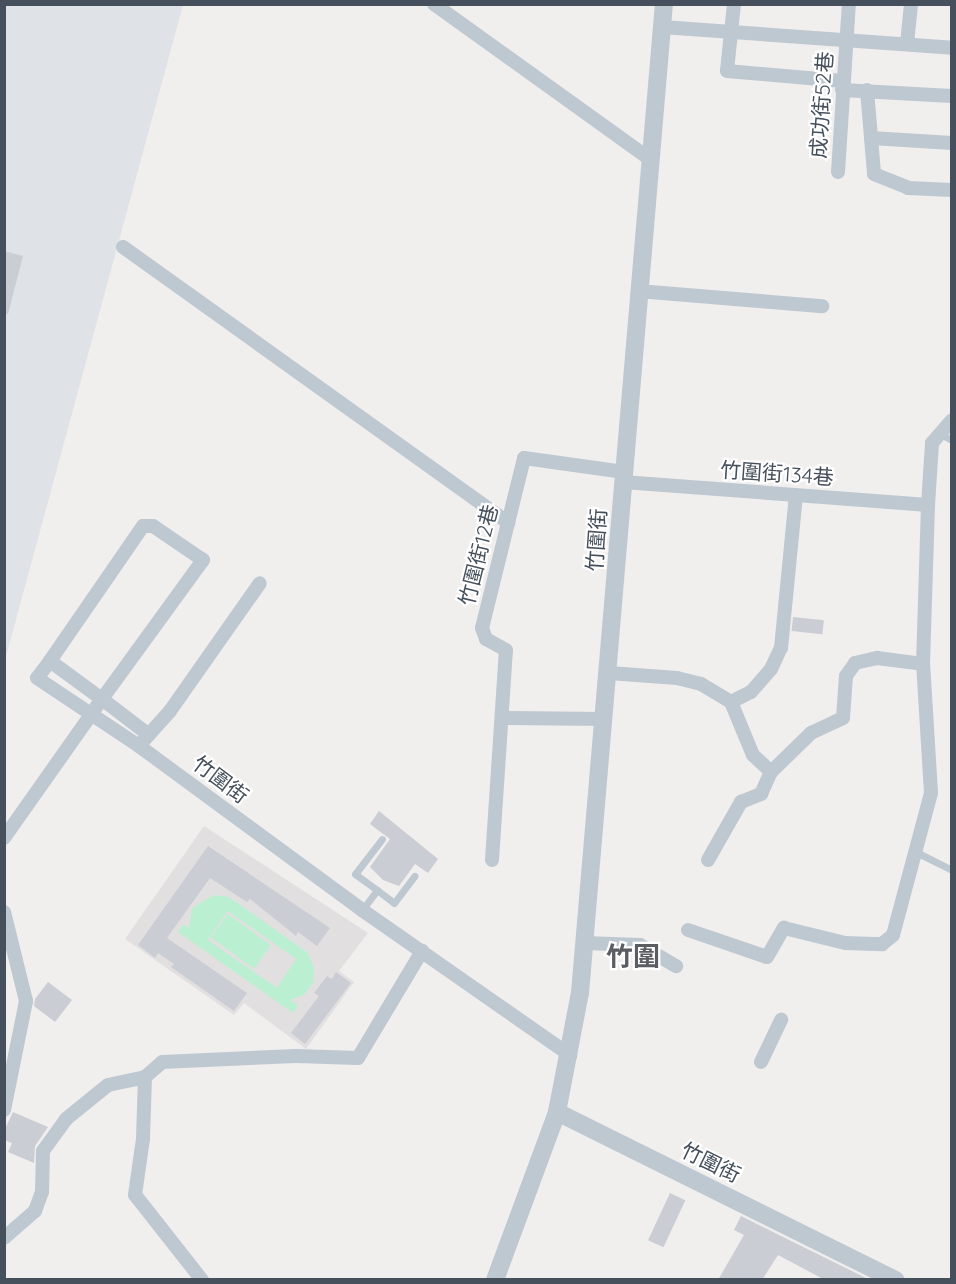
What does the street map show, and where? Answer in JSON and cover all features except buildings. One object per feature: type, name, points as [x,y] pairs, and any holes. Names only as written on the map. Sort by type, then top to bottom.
[{"type":"street","points":[[434,4],[648,158]]},
{"type":"street","name":"竹圍街","points":[[664,4],[648,158],[609,673],[585,943],[570,1056],[557,1112],[896,1280]]},
{"type":"street","points":[[734,4],[727,70],[867,90],[951,96]]},
{"type":"street","name":"成功街52巷","points":[[837,172],[849,4]]},
{"type":"street","points":[[907,44],[911,4]]},
{"type":"street","points":[[662,27],[951,48]]},
{"type":"street","points":[[867,90],[874,174],[908,188],[951,190]]},
{"type":"street","points":[[871,138],[951,143]]},
{"type":"street","points":[[123,247],[508,523]]},
{"type":"street","points":[[638,291],[822,306]]},
{"type":"street","points":[[688,930],[767,957],[784,928],[845,943],[882,944],[893,935],[931,793],[923,664],[928,505],[932,443],[937,433],[951,420]]},
{"type":"street","name":"竹圍街12巷","points":[[492,860],[506,650],[486,639],[482,628],[524,458],[623,477]]},
{"type":"street","name":"竹圍街134巷","points":[[623,477],[796,496],[928,505]]},
{"type":"street","points":[[731,702],[751,692],[771,669],[781,648],[796,496]]},
{"type":"street","points":[[4,838],[102,699],[203,560],[153,526],[143,526],[50,661],[102,699],[149,735]]},
{"type":"street","points":[[139,746],[260,583]]},
{"type":"street","points":[[708,860],[741,802],[761,794],[771,772],[811,733],[843,718],[846,676],[855,663],[877,658],[923,664]]},
{"type":"street","name":"竹圍街","points":[[50,661],[37,678],[90,716],[139,746],[362,910],[570,1056]]},
{"type":"street","points":[[609,673],[677,678],[701,684],[731,702],[753,754],[771,772]]},
{"type":"street","points":[[502,718],[605,719]]},
{"type":"street","points":[[4,912],[26,1000],[4,1110]]},
{"type":"street","points":[[585,943],[640,945],[676,966]]},
{"type":"street","points":[[4,1238],[35,1211],[42,1192],[43,1151],[66,1119],[108,1085],[145,1077],[162,1062],[296,1056],[358,1058],[422,951]]},
{"type":"street","points":[[760,1062],[781,1020]]},
{"type":"street","points":[[145,1077],[143,1139],[135,1196],[202,1280]]},
{"type":"street","points":[[495,1280],[557,1112]]},
{"type":"lane","points":[[937,433],[951,440]]},
{"type":"lane","points":[[382,839],[356,874],[394,903],[414,876]]},
{"type":"lane","points":[[916,852],[951,870]]},
{"type":"lane","points":[[362,910],[377,890]]},
{"type":"shaded area","points":[[5,5],[183,5],[5,660]]},
{"type":"shaded area","points":[[204,826],[368,933],[339,971],[354,982],[306,1049],[244,1003],[234,1015],[125,939]]},
{"type":"green space","points":[[214,895],[229,897],[308,953],[314,968],[313,983],[304,995],[290,1000],[298,1005],[293,1013],[178,932],[183,924],[189,928],[192,908]],"holes":[[[228,911],[296,959],[277,988],[208,940]]]},
{"type":"green space","points":[[228,914],[271,945],[254,969],[211,937]]},
{"type":"district","name":"竹圍","points":[[633,957]]}]
